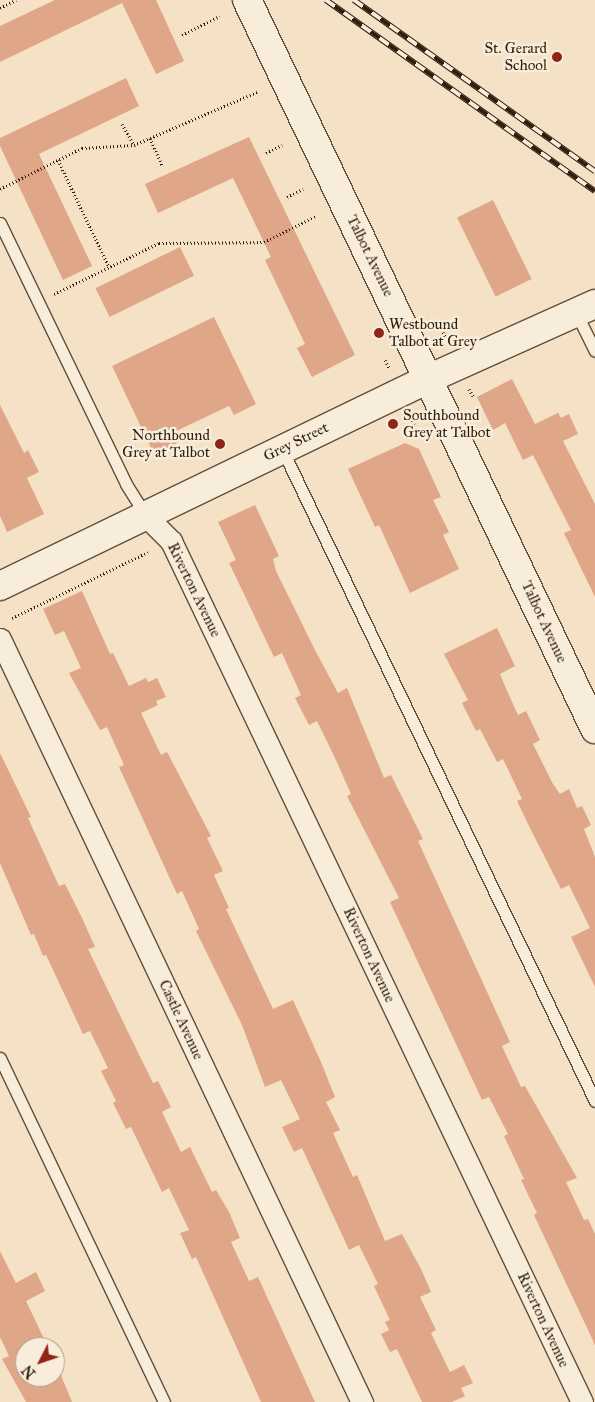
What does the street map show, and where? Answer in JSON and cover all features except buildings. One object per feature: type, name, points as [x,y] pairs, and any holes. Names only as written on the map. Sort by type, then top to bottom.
[{"type":"street","name":"Talbot Avenue","points":[[247,0],[595,730]]},
{"type":"street","name":"Grey Street","points":[[0,586],[428,379],[586,308]]},
{"type":"street","name":"Riverton Avenue","points":[[145,515],[171,541],[582,1402]]},
{"type":"street","name":"Castle Avenue","points":[[3,630],[362,1402]]},
{"type":"lane","points":[[0,223],[126,484],[145,515]]},
{"type":"lane","points":[[586,308],[595,351]]},
{"type":"lane","points":[[282,449],[595,1101]]},
{"type":"lane","points":[[0,1058],[164,1402]]},
{"type":"path","points":[[0,8],[16,0]]},
{"type":"path","points":[[182,35],[220,16]]},
{"type":"path","points":[[0,189],[82,148],[134,145],[257,92]]},
{"type":"path","points":[[122,124],[134,145]]},
{"type":"path","points":[[150,138],[162,165]]},
{"type":"path","points":[[266,153],[282,145]]},
{"type":"path","points":[[58,160],[109,267]]},
{"type":"path","points":[[288,196],[303,189]]},
{"type":"path","points":[[38,302],[159,243],[264,242],[316,216]]},
{"type":"path","points":[[3,630],[171,541]]},
{"type":"railway","points":[[326,0],[595,191]]},
{"type":"railway","points":[[354,0],[595,171]]},
{"type":"place","name":"St. Gerard School","points":[[557,57]]},
{"type":"place","name":"Westbound Talbot at Grey","points":[[379,333]]},
{"type":"place","name":"Southbound Grey at Talbot","points":[[393,424]]},
{"type":"place","name":"Northbound Grey at Talbot","points":[[220,444]]}]
